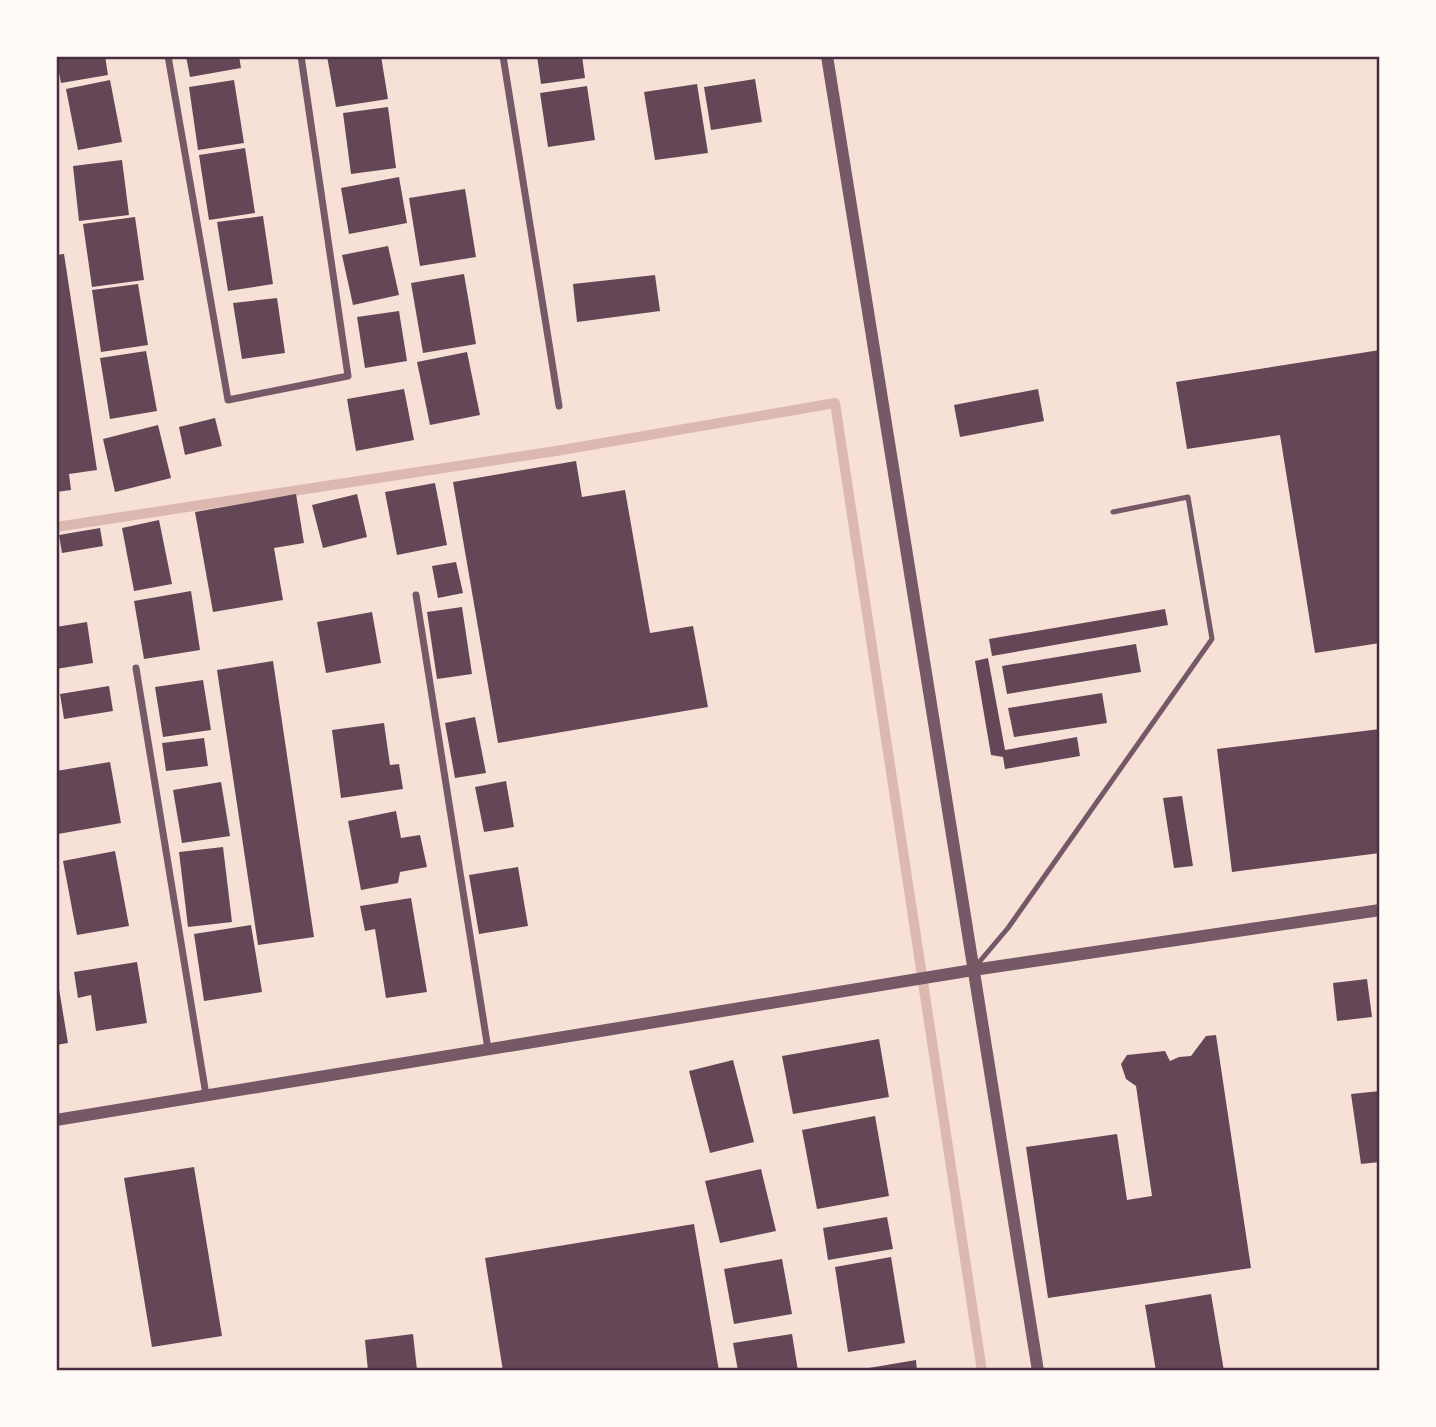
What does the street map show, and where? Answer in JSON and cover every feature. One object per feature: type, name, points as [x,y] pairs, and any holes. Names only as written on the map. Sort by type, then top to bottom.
[{"type":"street","points":[[167,56],[228,400],[348,376],[301,56]]},
{"type":"street","points":[[503,56],[559,406]]},
{"type":"street","points":[[827,56],[1038,1371]]},
{"type":"street","points":[[416,595],[488,1049]]},
{"type":"street","points":[[136,668],[206,1095]]},
{"type":"street","points":[[56,1120],[973,970],[1380,910]]},
{"type":"lane","points":[[973,970],[1008,928],[1212,639],[1188,497],[1113,512]]},
{"type":"building","points":[[56,56],[105,56],[108,75],[61,83]]},
{"type":"building","points":[[186,56],[239,56],[241,68],[190,77]]},
{"type":"building","points":[[327,56],[381,56],[388,99],[336,107]]},
{"type":"building","points":[[537,56],[582,56],[585,78],[541,84]]},
{"type":"building","points":[[755,79],[762,122],[711,130],[704,87]]},
{"type":"building","points":[[110,80],[122,142],[78,150],[66,89]]},
{"type":"building","points":[[234,80],[244,143],[198,150],[189,87]]},
{"type":"building","points":[[697,84],[708,153],[655,160],[644,92]]},
{"type":"building","points":[[587,86],[595,140],[548,147],[540,93]]},
{"type":"building","points":[[388,107],[396,168],[351,174],[343,113]]},
{"type":"building","points":[[245,148],[255,213],[209,220],[199,155]]},
{"type":"building","points":[[122,160],[129,215],[79,221],[73,166]]},
{"type":"building","points":[[399,177],[407,223],[349,234],[341,188]]},
{"type":"building","points":[[465,189],[476,257],[420,266],[409,198]]},
{"type":"building","points":[[263,216],[273,284],[228,291],[217,222]]},
{"type":"building","points":[[135,217],[144,280],[92,287],[83,224]]},
{"type":"building","points":[[388,246],[399,295],[353,305],[342,255]]},
{"type":"building","points":[[64,254],[97,470],[69,474],[71,490],[56,492],[56,255]]},
{"type":"building","points":[[464,274],[476,344],[423,353],[411,283]]},
{"type":"building","points":[[655,275],[660,311],[577,322],[573,284]]},
{"type":"building","points":[[138,284],[148,345],[101,352],[92,290]]},
{"type":"building","points":[[277,298],[285,353],[242,359],[233,303]]},
{"type":"building","points":[[399,311],[407,361],[365,368],[357,317]]},
{"type":"building","points":[[1380,350],[1380,643],[1315,653],[1280,435],[1187,449],[1176,382]]},
{"type":"building","points":[[146,351],[157,411],[110,419],[100,358]]},
{"type":"building","points":[[467,352],[480,415],[430,425],[417,362]]},
{"type":"building","points":[[404,389],[414,440],[356,451],[347,399]]},
{"type":"building","points":[[1038,389],[1044,421],[960,437],[954,405]]},
{"type":"building","points":[[215,418],[222,446],[185,455],[179,427]]},
{"type":"building","points":[[158,425],[171,478],[115,492],[103,439]]},
{"type":"building","points":[[576,461],[582,497],[625,490],[650,633],[693,626],[708,707],[498,743],[453,482]]},
{"type":"building","points":[[435,483],[447,545],[397,555],[385,492]]},
{"type":"building","points":[[296,494],[304,543],[274,548],[283,600],[213,612],[195,512]]},
{"type":"building","points":[[357,494],[367,537],[323,548],[312,505]]},
{"type":"building","points":[[159,520],[172,584],[134,591],[122,528]]},
{"type":"building","points":[[100,528],[103,546],[62,553],[59,535]]},
{"type":"building","points":[[456,562],[463,593],[438,598],[432,566]]},
{"type":"building","points":[[191,591],[200,650],[144,659],[134,601]]},
{"type":"building","points":[[462,607],[472,674],[437,679],[427,612]]},
{"type":"building","points":[[1165,609],[1168,625],[992,656],[989,639]]},
{"type":"building","points":[[372,612],[381,663],[326,673],[317,622]]},
{"type":"building","points":[[87,622],[93,663],[56,669],[56,627]]},
{"type":"building","points":[[1136,644],[1141,672],[1007,694],[1002,666]]},
{"type":"building","points":[[988,658],[1005,750],[1077,737],[1080,756],[1005,769],[1003,757],[991,755],[975,661]]},
{"type":"building","points":[[273,661],[314,937],[258,945],[217,670]]},
{"type":"building","points":[[203,680],[211,730],[163,737],[155,687]]},
{"type":"building","points":[[109,686],[113,711],[64,719],[60,694]]},
{"type":"building","points":[[1102,693],[1107,723],[1014,737],[1008,708]]},
{"type":"building","points":[[475,717],[486,773],[455,778],[445,723]]},
{"type":"building","points":[[384,723],[390,765],[399,764],[403,789],[341,798],[332,730]]},
{"type":"building","points":[[1380,729],[1380,853],[1232,872],[1217,749]]},
{"type":"building","points":[[204,738],[208,766],[166,771],[162,743]]},
{"type":"building","points":[[110,762],[121,823],[58,834],[56,771]]},
{"type":"building","points":[[506,781],[514,827],[484,832],[475,787]]},
{"type":"building","points":[[221,782],[230,836],[182,843],[173,790]]},
{"type":"building","points":[[1182,796],[1193,866],[1174,868],[1163,798]]},
{"type":"building","points":[[396,811],[401,838],[420,835],[427,867],[400,872],[398,883],[361,890],[348,821]]},
{"type":"building","points":[[223,847],[232,922],[188,927],[179,852]]},
{"type":"building","points":[[115,851],[129,926],[77,935],[63,861]]},
{"type":"building","points":[[518,867],[528,926],[479,934],[469,875]]},
{"type":"building","points":[[411,898],[427,992],[386,998],[375,929],[365,931],[360,906]]},
{"type":"building","points":[[251,925],[262,992],[204,1001],[194,934]]},
{"type":"building","points":[[137,962],[147,1023],[96,1031],[91,995],[78,998],[74,972]]},
{"type":"building","points":[[56,978],[68,1043],[56,1045]]},
{"type":"building","points":[[1367,979],[1372,1017],[1337,1021],[1333,983]]},
{"type":"building","points":[[1216,1035],[1251,1268],[1048,1298],[1026,1147],[1117,1134],[1127,1200],[1152,1196],[1136,1086],[1126,1079],[1121,1064],[1127,1055],[1165,1051],[1170,1061],[1191,1056],[1206,1036]]},
{"type":"building","points":[[879,1039],[889,1097],[793,1114],[782,1056]]},
{"type":"building","points":[[733,1060],[754,1142],[710,1153],[689,1071]]},
{"type":"building","points":[[1380,1091],[1380,1162],[1361,1164],[1351,1094]]},
{"type":"building","points":[[875,1116],[889,1196],[817,1209],[802,1130]]},
{"type":"building","points":[[194,1167],[222,1336],[152,1347],[124,1178]]},
{"type":"building","points":[[761,1169],[776,1231],[720,1243],[705,1181]]},
{"type":"building","points":[[887,1217],[893,1249],[828,1260],[823,1228]]},
{"type":"building","points":[[694,1224],[719,1371],[503,1371],[485,1258]]},
{"type":"building","points":[[891,1257],[905,1343],[848,1352],[835,1267]]},
{"type":"building","points":[[782,1259],[792,1314],[734,1324],[724,1269]]},
{"type":"building","points":[[1211,1294],[1224,1371],[1156,1371],[1145,1305]]},
{"type":"building","points":[[413,1334],[417,1370],[368,1371],[365,1340]]},
{"type":"building","points":[[792,1334],[798,1371],[738,1371],[733,1343]]},
{"type":"building","points":[[916,1360],[917,1371],[857,1371],[857,1370]]},
{"type":"waterway","points":[[56,527],[556,451],[835,403],[982,1371]]}]
